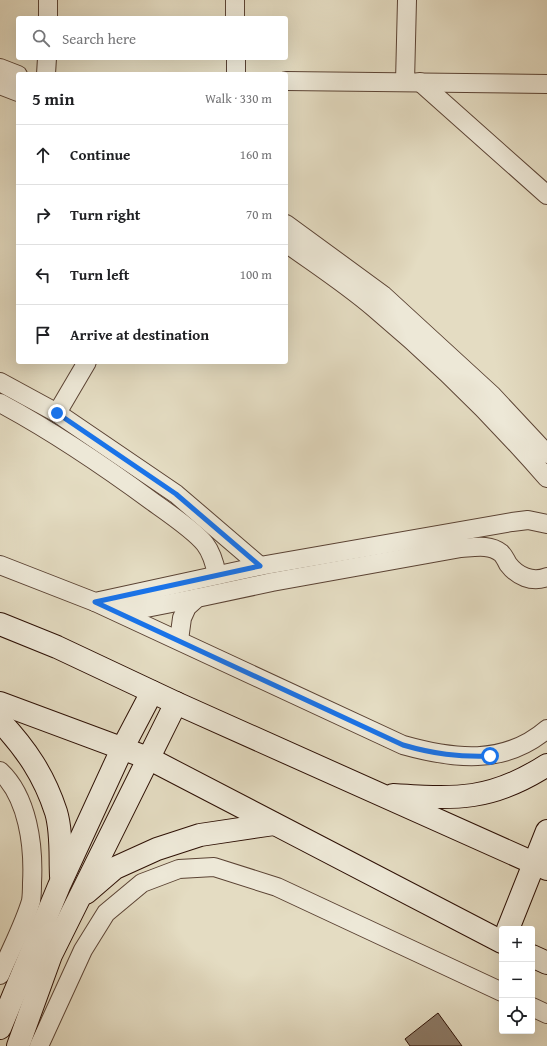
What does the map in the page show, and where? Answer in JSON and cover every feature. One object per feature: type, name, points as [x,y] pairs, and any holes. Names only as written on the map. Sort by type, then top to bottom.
[{"type":"main road","points":[[0,624],[57,647],[176,703],[540,866]]},
{"type":"main road","points":[[0,1028],[61,881],[122,749],[152,692]]},
{"type":"main road","points":[[0,703],[148,758],[499,940]]},
{"type":"main road","points":[[18,1046],[51,955],[176,703]]},
{"type":"main road","points":[[0,721],[21,743],[41,776],[56,813],[60,848],[61,881]]},
{"type":"main road","points":[[379,795],[466,798],[497,791],[525,779],[547,765]]},
{"type":"main road","points":[[79,899],[115,868],[157,849],[200,835],[274,824]]},
{"type":"main road","points":[[510,926],[540,866],[547,831]]},
{"type":"main road","points":[[535,957],[547,962]]},
{"type":"street","points":[[48,0],[48,16]]},
{"type":"street","points":[[235,0],[235,16]]},
{"type":"street","points":[[407,0],[412,82],[547,195]]},
{"type":"street","points":[[46,72],[47,60]]},
{"type":"street","points":[[236,60],[236,72]]},
{"type":"street","points":[[0,68],[16,74]]},
{"type":"street","points":[[288,81],[547,84]]},
{"type":"street","points":[[0,85],[16,91]]},
{"type":"street","points":[[288,225],[389,300],[492,395],[547,454]]},
{"type":"street","points":[[288,244],[373,307],[481,406],[547,478]]},
{"type":"street","points":[[57,413],[86,364]]},
{"type":"street","points":[[0,382],[57,413],[176,494],[260,566]]},
{"type":"street","points":[[0,403],[36,423],[98,462],[170,515],[205,544],[213,558],[217,575]]},
{"type":"street","points":[[95,602],[260,566],[512,522],[528,520],[547,524]]},
{"type":"street","points":[[121,613],[272,582],[479,546],[491,548],[502,554],[519,575],[533,580],[547,577]]},
{"type":"street","points":[[0,565],[121,613],[403,745],[433,753],[461,757],[490,756],[513,750],[539,736],[547,729]]},
{"type":"street","points":[[179,640],[182,618],[187,608],[197,598]]},
{"type":"street","points":[[0,770],[15,790],[23,810],[32,850],[31,900],[0,975]]},
{"type":"street","points":[[39,1046],[83,950],[106,913],[142,883],[179,869],[214,867],[277,887],[499,991]]},
{"type":"street","points":[[535,1008],[547,1014]]},
{"type":"building","points":[[438,1013],[462,1046],[410,1046],[405,1039]]},
{"type":"route","points":[[57,413],[176,494],[260,566],[95,602],[403,745],[433,753],[461,757],[490,756]]}]
